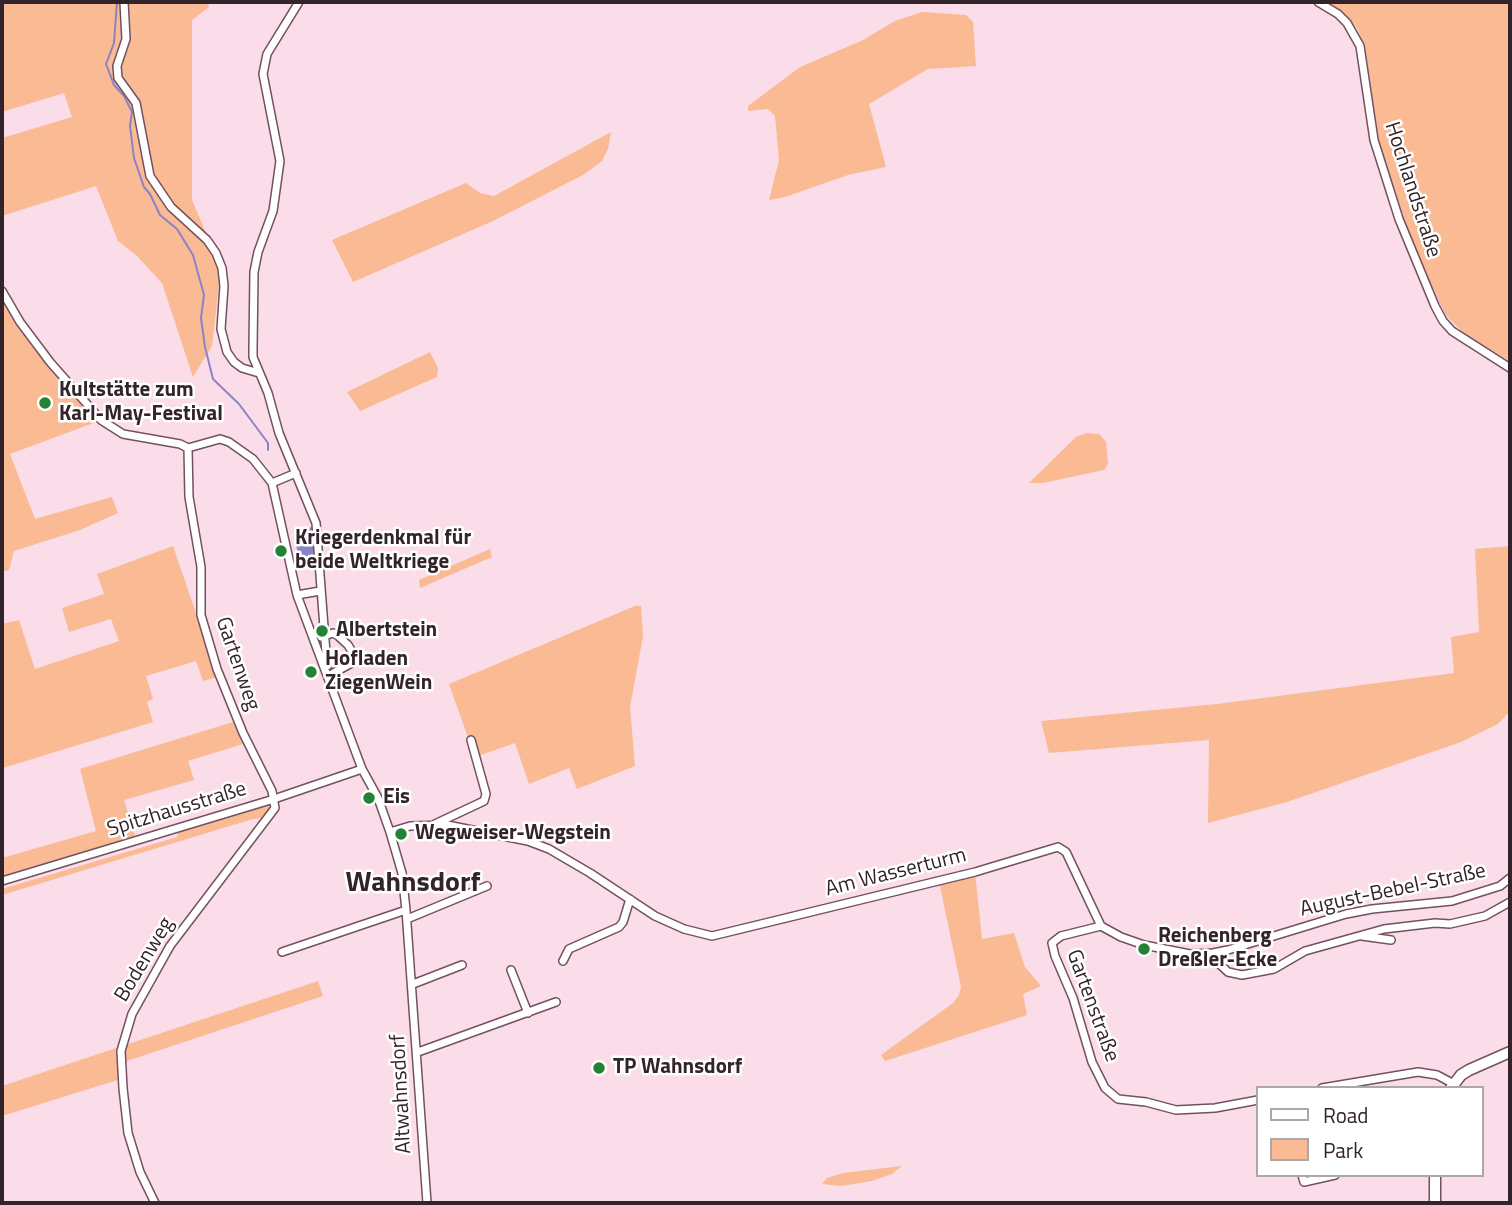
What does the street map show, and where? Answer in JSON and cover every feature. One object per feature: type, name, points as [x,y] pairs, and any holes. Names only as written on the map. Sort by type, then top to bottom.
[{"type":"street","points":[[124,2],[126,39],[117,66],[118,78],[136,103],[150,176],[171,207],[207,240],[216,253],[222,268],[224,286],[221,329],[227,352],[242,368],[259,373]]},
{"type":"street","name":"Altwahnsdorf","points":[[299,2],[267,54],[263,74],[280,161],[273,211],[258,252],[254,272],[253,348],[279,433],[316,523],[328,676]]},
{"type":"street","name":"Hochlandstraße","points":[[1318,2],[1338,13],[1360,46],[1374,140],[1399,219],[1435,306],[1452,331],[1510,368]]},
{"type":"street","points":[[2,291],[20,322],[50,362],[101,420],[123,434],[180,444],[188,448],[220,439],[229,442],[253,460],[272,482],[296,473]]},
{"type":"street","name":"Gartenweg","points":[[188,448],[189,497],[201,567],[201,615],[217,669],[274,799]]},
{"type":"street","name":"Altwahnsdorf","points":[[272,482],[297,595],[362,769],[378,798],[402,873],[413,984],[427,1203]]},
{"type":"street","points":[[297,595],[320,591]]},
{"type":"street","points":[[313,639],[333,633],[348,645],[357,660],[328,676]]},
{"type":"street","points":[[435,824],[484,801],[486,794],[471,740]]},
{"type":"street","name":"Spitzhausstraße","points":[[2,881],[274,799],[362,769]]},
{"type":"street","name":"Bodenweg","points":[[155,1203],[140,1172],[128,1133],[122,1088],[121,1051],[132,1014],[149,979],[190,919],[275,808],[274,799]]},
{"type":"street","points":[[390,832],[410,826],[435,824],[489,832],[538,845],[590,873],[630,899],[619,927],[566,948],[563,961]]},
{"type":"street","name":"Am Wasserturm","points":[[630,899],[655,916],[684,929],[712,936],[975,872],[1058,847],[1066,852],[1101,926]]},
{"type":"street","name":"August-Bebel-Straße","points":[[1101,926],[1144,945],[1190,954],[1213,953],[1346,914],[1452,901],[1500,886],[1510,878]]},
{"type":"street","points":[[407,919],[486,886]]},
{"type":"street","name":"August-Bebel-Straße","points":[[1500,886],[1510,887]]},
{"type":"street","name":"August-Bebel-Straße","points":[[1213,953],[1214,959],[1228,972],[1242,975],[1274,969],[1305,951],[1405,925],[1450,925],[1485,916],[1510,902]]},
{"type":"street","points":[[282,952],[407,910]]},
{"type":"street","name":"Gartenstraße","points":[[1101,926],[1061,936],[1052,943],[1073,998],[1092,1062],[1105,1088],[1118,1099],[1146,1102],[1176,1110],[1215,1108],[1256,1100]]},
{"type":"street","name":"August-Bebel-Straße","points":[[1361,936],[1391,940]]},
{"type":"street","points":[[413,984],[462,965]]},
{"type":"street","points":[[511,970],[527,1013]]},
{"type":"street","points":[[418,1052],[556,1002]]},
{"type":"street","points":[[1334,1086],[1418,1072],[1437,1075],[1453,1086],[1469,1070],[1510,1052]]},
{"type":"street","points":[[1303,1177],[1304,1182],[1326,1177]]},
{"type":"street","points":[[1435,1177],[1435,1203]]},
{"type":"green space","points":[[2,2],[208,2],[209,7],[192,20],[192,200],[221,268],[212,346],[193,377],[162,283],[137,256],[118,241],[96,186],[2,216],[2,138],[72,117],[64,93],[2,112]]},
{"type":"green space","points":[[1324,2],[1510,2],[1510,361],[1463,333],[1445,314],[1415,248],[1380,150],[1366,52],[1357,28],[1340,10]]},
{"type":"green space","points":[[922,12],[966,15],[973,22],[976,66],[928,69],[869,104],[886,167],[848,175],[769,200],[779,160],[775,116],[768,109],[748,111],[748,106],[800,67],[863,40],[895,21]]},
{"type":"green space","points":[[611,132],[608,149],[602,161],[583,175],[493,221],[353,282],[332,240],[466,183],[480,193],[494,196]]},
{"type":"green space","points":[[2,296],[43,358],[85,409],[99,421],[10,454],[35,519],[112,497],[118,513],[80,530],[14,551],[9,570],[2,572]]},
{"type":"green space","points":[[430,352],[438,368],[437,377],[360,411],[347,392]]},
{"type":"green space","points":[[1086,433],[1099,434],[1106,442],[1108,464],[1104,470],[1043,483],[1029,483],[1076,437]]},
{"type":"green space","points":[[173,546],[218,677],[203,681],[196,661],[146,676],[153,699],[147,702],[153,722],[3,768],[2,624],[19,620],[35,669],[119,641],[111,619],[69,632],[62,608],[104,594],[97,574]]},
{"type":"green space","points":[[1510,546],[1510,711],[1498,724],[1461,742],[1287,802],[1208,823],[1209,740],[1049,753],[1041,721],[1217,704],[1454,673],[1451,637],[1479,632],[1475,549]]},
{"type":"green space","points":[[490,549],[492,557],[420,588],[419,580]]},
{"type":"green space","points":[[635,606],[641,606],[643,636],[630,707],[635,766],[577,789],[569,768],[529,784],[515,743],[475,757],[449,684]]},
{"type":"green space","points":[[233,722],[243,744],[188,761],[194,780],[124,800],[135,836],[2,877],[2,858],[96,831],[80,769]]},
{"type":"green space","points":[[269,804],[272,808],[264,818],[253,819],[2,895],[2,889],[177,837],[178,831]]},
{"type":"green space","points":[[975,872],[982,939],[1014,933],[1025,967],[1041,986],[1023,994],[1027,1015],[885,1061],[881,1055],[953,1003],[959,995],[961,987],[939,881]]},
{"type":"green space","points":[[318,981],[323,996],[124,1062],[124,1078],[2,1116],[2,1086]]},
{"type":"green space","points":[[902,1166],[892,1174],[872,1181],[842,1186],[822,1184],[827,1178],[843,1173]]},
{"type":"shaded area","points":[[312,527],[314,563],[307,564],[299,560],[294,533]]},
{"type":"waterway","points":[[117,2],[114,43],[106,64],[114,85],[124,96],[132,112],[130,126],[134,158],[144,187],[160,215],[177,229],[193,255],[204,295],[201,318],[213,379],[239,404],[268,443],[268,450]]},
{"type":"place","name":"Kultstätte zum Karl-May-Festival","points":[[45,403]]},
{"type":"place","name":"Kriegerdenkmal für beide Weltkriege","points":[[281,551]]},
{"type":"place","name":"Albertstein","points":[[322,631]]},
{"type":"place","name":"Hofladen ZiegenWein","points":[[311,672]]},
{"type":"place","name":"Eis","points":[[369,798]]},
{"type":"place","name":"Wegweiser-Wegstein","points":[[401,834]]},
{"type":"place","name":"Reichenberg Dreßler-Ecke","points":[[1144,949]]},
{"type":"place","name":"TP Wahnsdorf","points":[[599,1068]]},
{"type":"district","name":"Wahnsdorf","points":[[413,884]]}]
